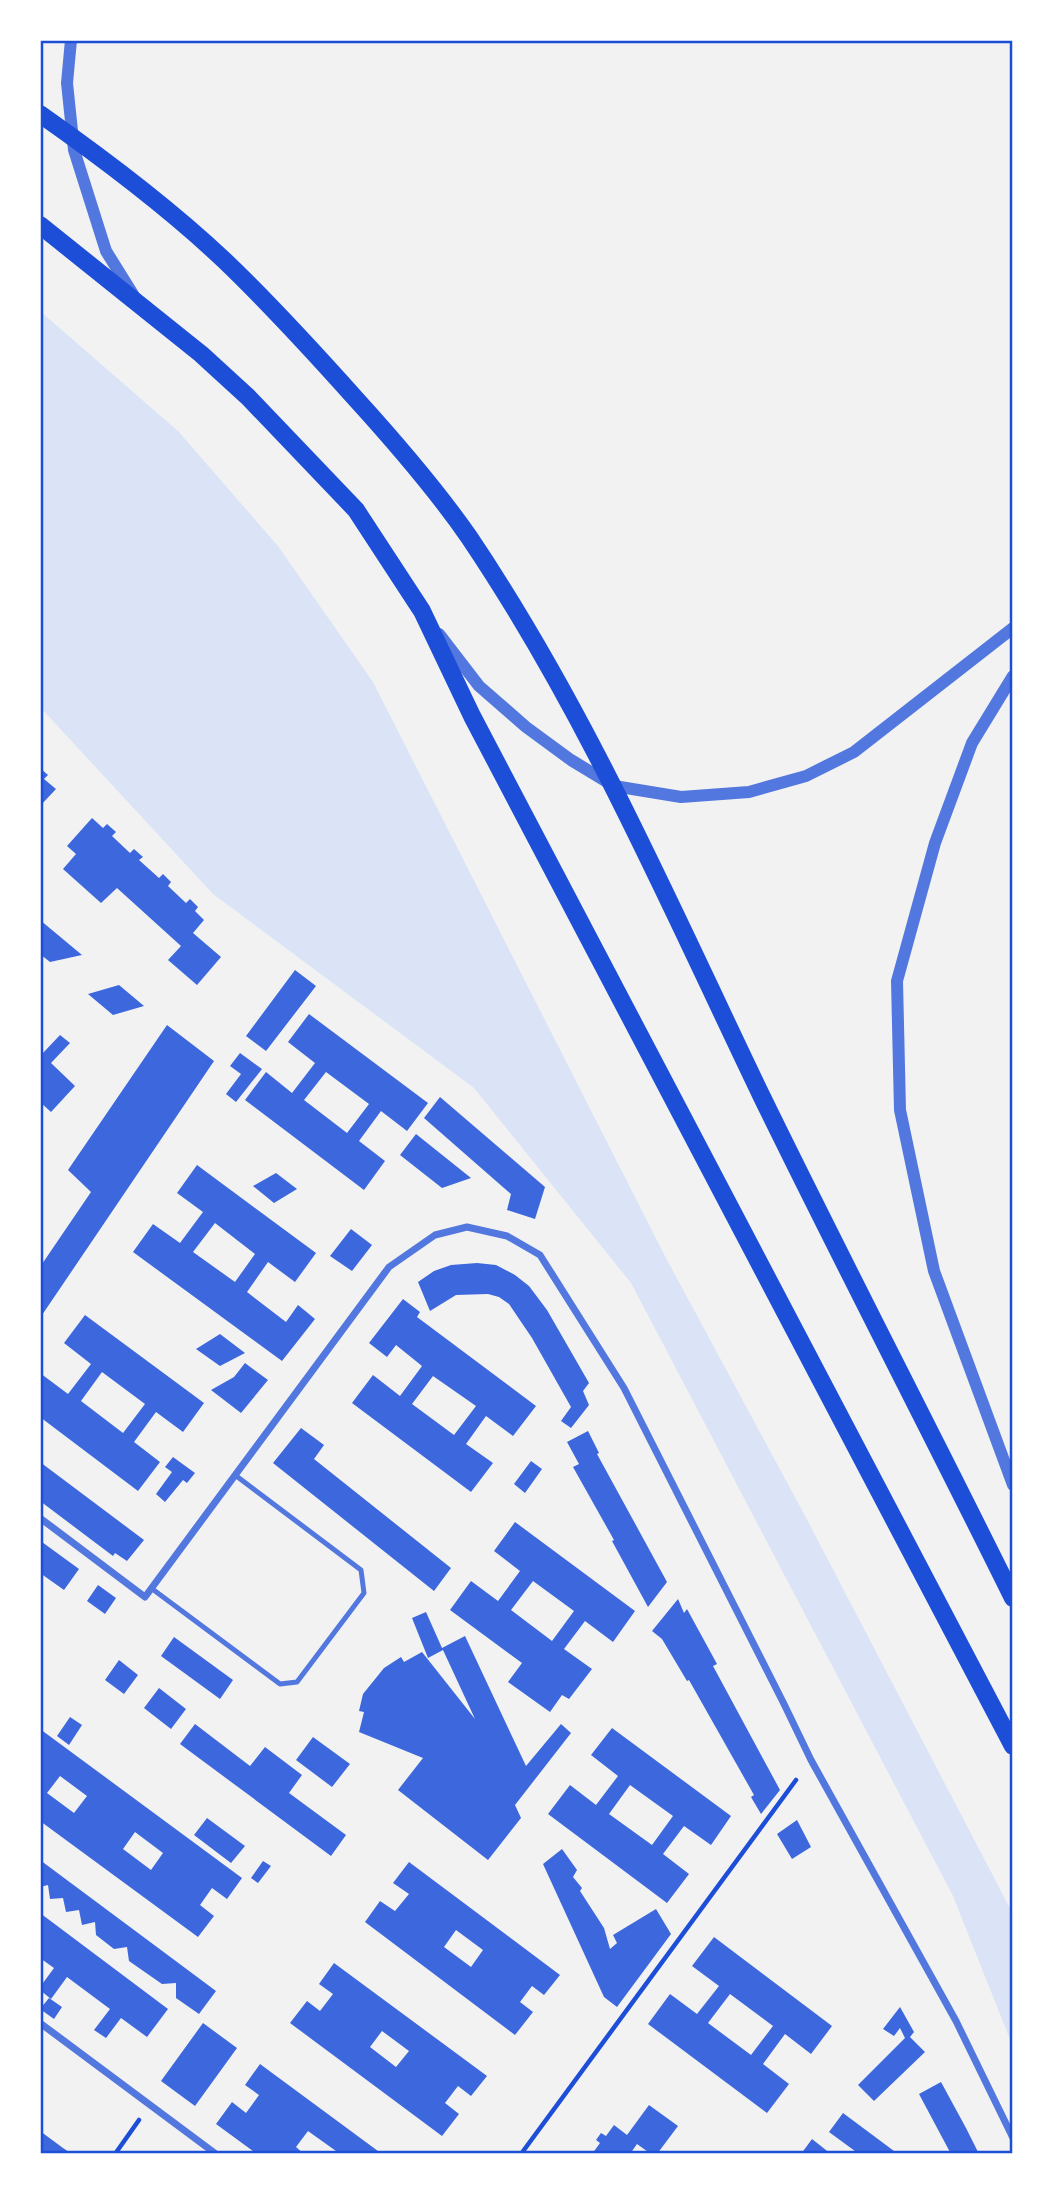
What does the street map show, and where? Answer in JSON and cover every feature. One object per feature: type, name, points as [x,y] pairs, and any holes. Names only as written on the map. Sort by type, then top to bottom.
[{"type":"main road","points":[[40,114],[138,188],[221,257],[289,324],[403,451],[468,535],[601,763],[816,1208],[1013,1598]]},
{"type":"main road","points":[[40,225],[201,354],[247,397],[356,510],[422,611],[472,716],[1013,1746]]},
{"type":"street","points":[[71,40],[67,83],[74,150],[106,251],[137,301]]},
{"type":"street","points":[[422,611],[479,686],[526,727],[571,760],[614,786],[681,797],[749,792],[806,776],[854,752],[1013,628]]},
{"type":"street","points":[[1013,676],[972,743],[935,843],[897,981],[900,1110],[934,1271],[1013,1485]]},
{"type":"street","points":[[40,1518],[145,1597],[389,1267],[435,1235],[467,1227],[507,1236],[540,1255],[624,1388],[811,1760],[956,2021],[1013,2138]]},
{"type":"street","points":[[40,2023],[216,2154]]},
{"type":"lane","points":[[151,1588],[280,1684],[297,1682],[364,1593],[361,1570],[235,1475]]},
{"type":"path","points":[[521,2154],[811,1760]]},
{"type":"path","points":[[115,2154],[150,2105]]},
{"type":"shaded area","points":[[40,311],[178,431],[278,546],[373,682],[666,1258],[803,1512],[1013,1914],[1013,2047],[953,1896],[631,1283],[474,1088],[213,894],[40,707]]},
{"type":"building","points":[[40,768],[48,775],[44,779],[56,789],[40,806]]},
{"type":"building","points":[[92,818],[103,828],[107,824],[116,832],[112,836],[130,853],[134,849],[143,857],[139,860],[159,878],[163,874],[171,882],[168,886],[186,903],[190,899],[198,907],[195,911],[204,920],[193,933],[221,957],[197,985],[168,960],[181,946],[117,888],[101,903],[63,869],[76,854],[67,846]]},
{"type":"building","points":[[40,920],[82,955],[50,962],[40,954]]},
{"type":"building","points":[[295,970],[316,986],[266,1051],[246,1036]]},
{"type":"building","points":[[119,985],[144,1006],[113,1015],[88,994]]},
{"type":"building","points":[[309,1014],[428,1103],[407,1131],[381,1111],[359,1141],[385,1161],[364,1190],[245,1100],[266,1072],[292,1093],[315,1063],[288,1042]],"holes":[[[326,1072],[369,1104],[347,1133],[304,1100]]]},
{"type":"building","points":[[167,1025],[214,1061],[40,1318],[40,1267],[91,1192],[68,1170]]},
{"type":"building","points":[[60,1035],[70,1043],[51,1063],[75,1086],[51,1112],[40,1102],[40,1053]]},
{"type":"building","points":[[240,1053],[262,1069],[236,1102],[226,1094],[241,1074],[230,1066]]},
{"type":"building","points":[[440,1097],[545,1187],[535,1219],[507,1210],[511,1194],[424,1118]]},
{"type":"building","points":[[416,1134],[471,1178],[442,1188],[400,1155]]},
{"type":"building","points":[[197,1165],[316,1253],[295,1282],[268,1262],[247,1292],[286,1322],[298,1305],[315,1319],[282,1361],[133,1252],[153,1224],[180,1243],[203,1212],[177,1193]],"holes":[[[215,1223],[255,1254],[235,1282],[193,1252]]]},
{"type":"building","points":[[276,1173],[297,1189],[274,1203],[253,1186]]},
{"type":"building","points":[[351,1229],[372,1245],[352,1271],[330,1256]]},
{"type":"building","points":[[451,1265],[496,1265],[529,1286],[547,1310],[589,1383],[583,1391],[589,1405],[571,1428],[561,1421],[571,1407],[532,1338],[509,1304],[488,1294],[456,1295],[430,1311],[418,1282],[434,1271]]},
{"type":"building","points":[[403,1299],[420,1312],[417,1317],[536,1406],[513,1436],[486,1416],[466,1444],[493,1463],[471,1492],[352,1403],[373,1375],[400,1396],[422,1366],[396,1345],[387,1357],[369,1343]],"holes":[[[433,1376],[476,1406],[454,1435],[412,1404]]]},
{"type":"building","points":[[85,1315],[204,1403],[183,1432],[156,1412],[134,1442],[160,1462],[138,1491],[40,1417],[40,1373],[68,1394],[91,1364],[64,1343]],"holes":[[[102,1372],[145,1404],[123,1433],[81,1401]]]},
{"type":"building","points":[[220,1334],[245,1353],[220,1366],[196,1349]]},
{"type":"building","points":[[245,1363],[268,1380],[241,1413],[211,1390],[234,1377]]},
{"type":"building","points":[[301,1428],[324,1445],[314,1459],[451,1568],[434,1591],[273,1463]]},
{"type":"building","points":[[588,1431],[599,1453],[597,1454],[667,1582],[648,1607],[573,1467],[579,1464],[567,1442]]},
{"type":"building","points":[[173,1457],[195,1473],[187,1483],[183,1480],[165,1502],[156,1494],[172,1472],[165,1467]]},
{"type":"building","points":[[531,1461],[542,1469],[525,1493],[514,1484]]},
{"type":"building","points":[[40,1462],[144,1540],[127,1561],[115,1553],[113,1556],[40,1501]]},
{"type":"building","points":[[515,1522],[635,1611],[613,1642],[585,1621],[564,1649],[592,1669],[569,1699],[562,1695],[550,1712],[508,1682],[522,1663],[450,1610],[471,1581],[498,1601],[520,1571],[494,1551]],"holes":[[[533,1581],[574,1611],[552,1641],[511,1610]]]},
{"type":"building","points":[[42,1542],[79,1569],[64,1590],[40,1573]]},
{"type":"building","points":[[98,1585],[116,1598],[105,1614],[87,1601]]},
{"type":"building","points":[[678,1599],[684,1613],[687,1609],[717,1664],[713,1666],[780,1790],[761,1814],[751,1797],[754,1795],[689,1680],[687,1681],[662,1639],[652,1631]]},
{"type":"building","points":[[426,1612],[442,1648],[465,1636],[526,1766],[561,1724],[571,1733],[515,1805],[521,1818],[488,1860],[398,1790],[423,1758],[359,1732],[364,1712],[359,1711],[363,1694],[384,1668],[401,1657],[404,1662],[422,1652],[475,1719],[443,1650],[428,1658],[412,1618]]},
{"type":"building","points":[[174,1637],[233,1680],[220,1699],[161,1656]]},
{"type":"building","points":[[119,1660],[138,1675],[124,1694],[105,1680]]},
{"type":"building","points":[[159,1688],[186,1709],[171,1729],[144,1708]]},
{"type":"building","points":[[70,1717],[82,1725],[69,1745],[57,1736]]},
{"type":"building","points":[[195,1724],[250,1766],[265,1747],[302,1775],[289,1793],[346,1835],[331,1856],[180,1744]]},
{"type":"building","points":[[612,1728],[731,1816],[711,1845],[684,1826],[663,1854],[689,1874],[667,1903],[548,1814],[570,1785],[596,1805],[618,1776],[591,1755]],"holes":[[[630,1785],[673,1816],[652,1845],[609,1814]]]},
{"type":"building","points":[[40,1729],[242,1878],[227,1899],[212,1888],[200,1905],[214,1916],[198,1937],[40,1821]],"holes":[[[60,1776],[87,1796],[74,1813],[47,1793]],[[135,1832],[163,1853],[151,1870],[123,1849]]]},
{"type":"building","points":[[313,1737],[350,1764],[332,1787],[296,1760]]},
{"type":"building","points":[[207,1818],[245,1846],[231,1863],[194,1835]]},
{"type":"building","points":[[797,1820],[811,1847],[792,1859],[777,1834]]},
{"type":"building","points":[[562,1849],[577,1870],[573,1877],[604,1928],[610,1949],[617,1943],[613,1935],[656,1909],[671,1934],[617,2007],[604,1997],[543,1864]]},
{"type":"building","points":[[40,1860],[216,1991],[199,2014],[176,1998],[176,1983],[162,1984],[129,1961],[127,1947],[114,1949],[96,1935],[95,1922],[82,1925],[79,1910],[66,1912],[63,1898],[50,1899],[48,1885],[40,1887]]},
{"type":"building","points":[[263,1861],[271,1866],[258,1883],[251,1878]]},
{"type":"building","points":[[409,1862],[560,1975],[544,1995],[532,1986],[520,2002],[533,2012],[515,2035],[365,1922],[380,1901],[395,1911],[409,1894],[393,1883]],"holes":[[[456,1930],[483,1950],[471,1967],[444,1947]]]},
{"type":"building","points":[[40,1913],[168,2009],[147,2037],[121,2018],[106,2038],[94,2030],[110,2009],[67,1977],[51,1999],[40,1990],[54,1968],[40,1958]]},
{"type":"building","points":[[714,1937],[832,2026],[811,2054],[785,2034],[763,2064],[789,2084],[767,2113],[648,2024],[670,1994],[697,2014],[719,1986],[692,1966]],"holes":[[[730,1994],[773,2026],[751,2055],[708,2023]]]},
{"type":"building","points":[[334,1963],[487,2076],[471,2096],[458,2086],[445,2103],[459,2114],[442,2136],[290,2023],[307,2001],[320,2011],[333,1994],[319,1984]],"holes":[[[382,2031],[409,2051],[396,2067],[370,2047]]]},
{"type":"building","points":[[49,1998],[62,2007],[54,2019],[40,2009]]},
{"type":"building","points":[[900,2007],[914,2032],[910,2037],[925,2052],[874,2101],[858,2085],[905,2038],[900,2028],[894,2036],[883,2029]]},
{"type":"building","points":[[203,2023],[237,2048],[195,2106],[161,2081]]},
{"type":"building","points":[[260,2064],[382,2154],[334,2154],[336,2151],[308,2131],[296,2147],[304,2154],[257,2154],[216,2124],[232,2102],[246,2113],[259,2095],[245,2085]]},
{"type":"building","points":[[941,2082],[979,2154],[951,2154],[919,2094]]},
{"type":"building","points":[[649,2105],[678,2126],[657,2154],[651,2154],[637,2144],[630,2154],[592,2154],[600,2143],[596,2140],[601,2133],[606,2136],[614,2125],[627,2135]]},
{"type":"building","points":[[843,2113],[898,2154],[859,2154],[829,2132]]},
{"type":"building","points":[[40,2131],[63,2148],[72,2154],[40,2154]]},
{"type":"building","points":[[812,2139],[831,2154],[801,2154]]}]
